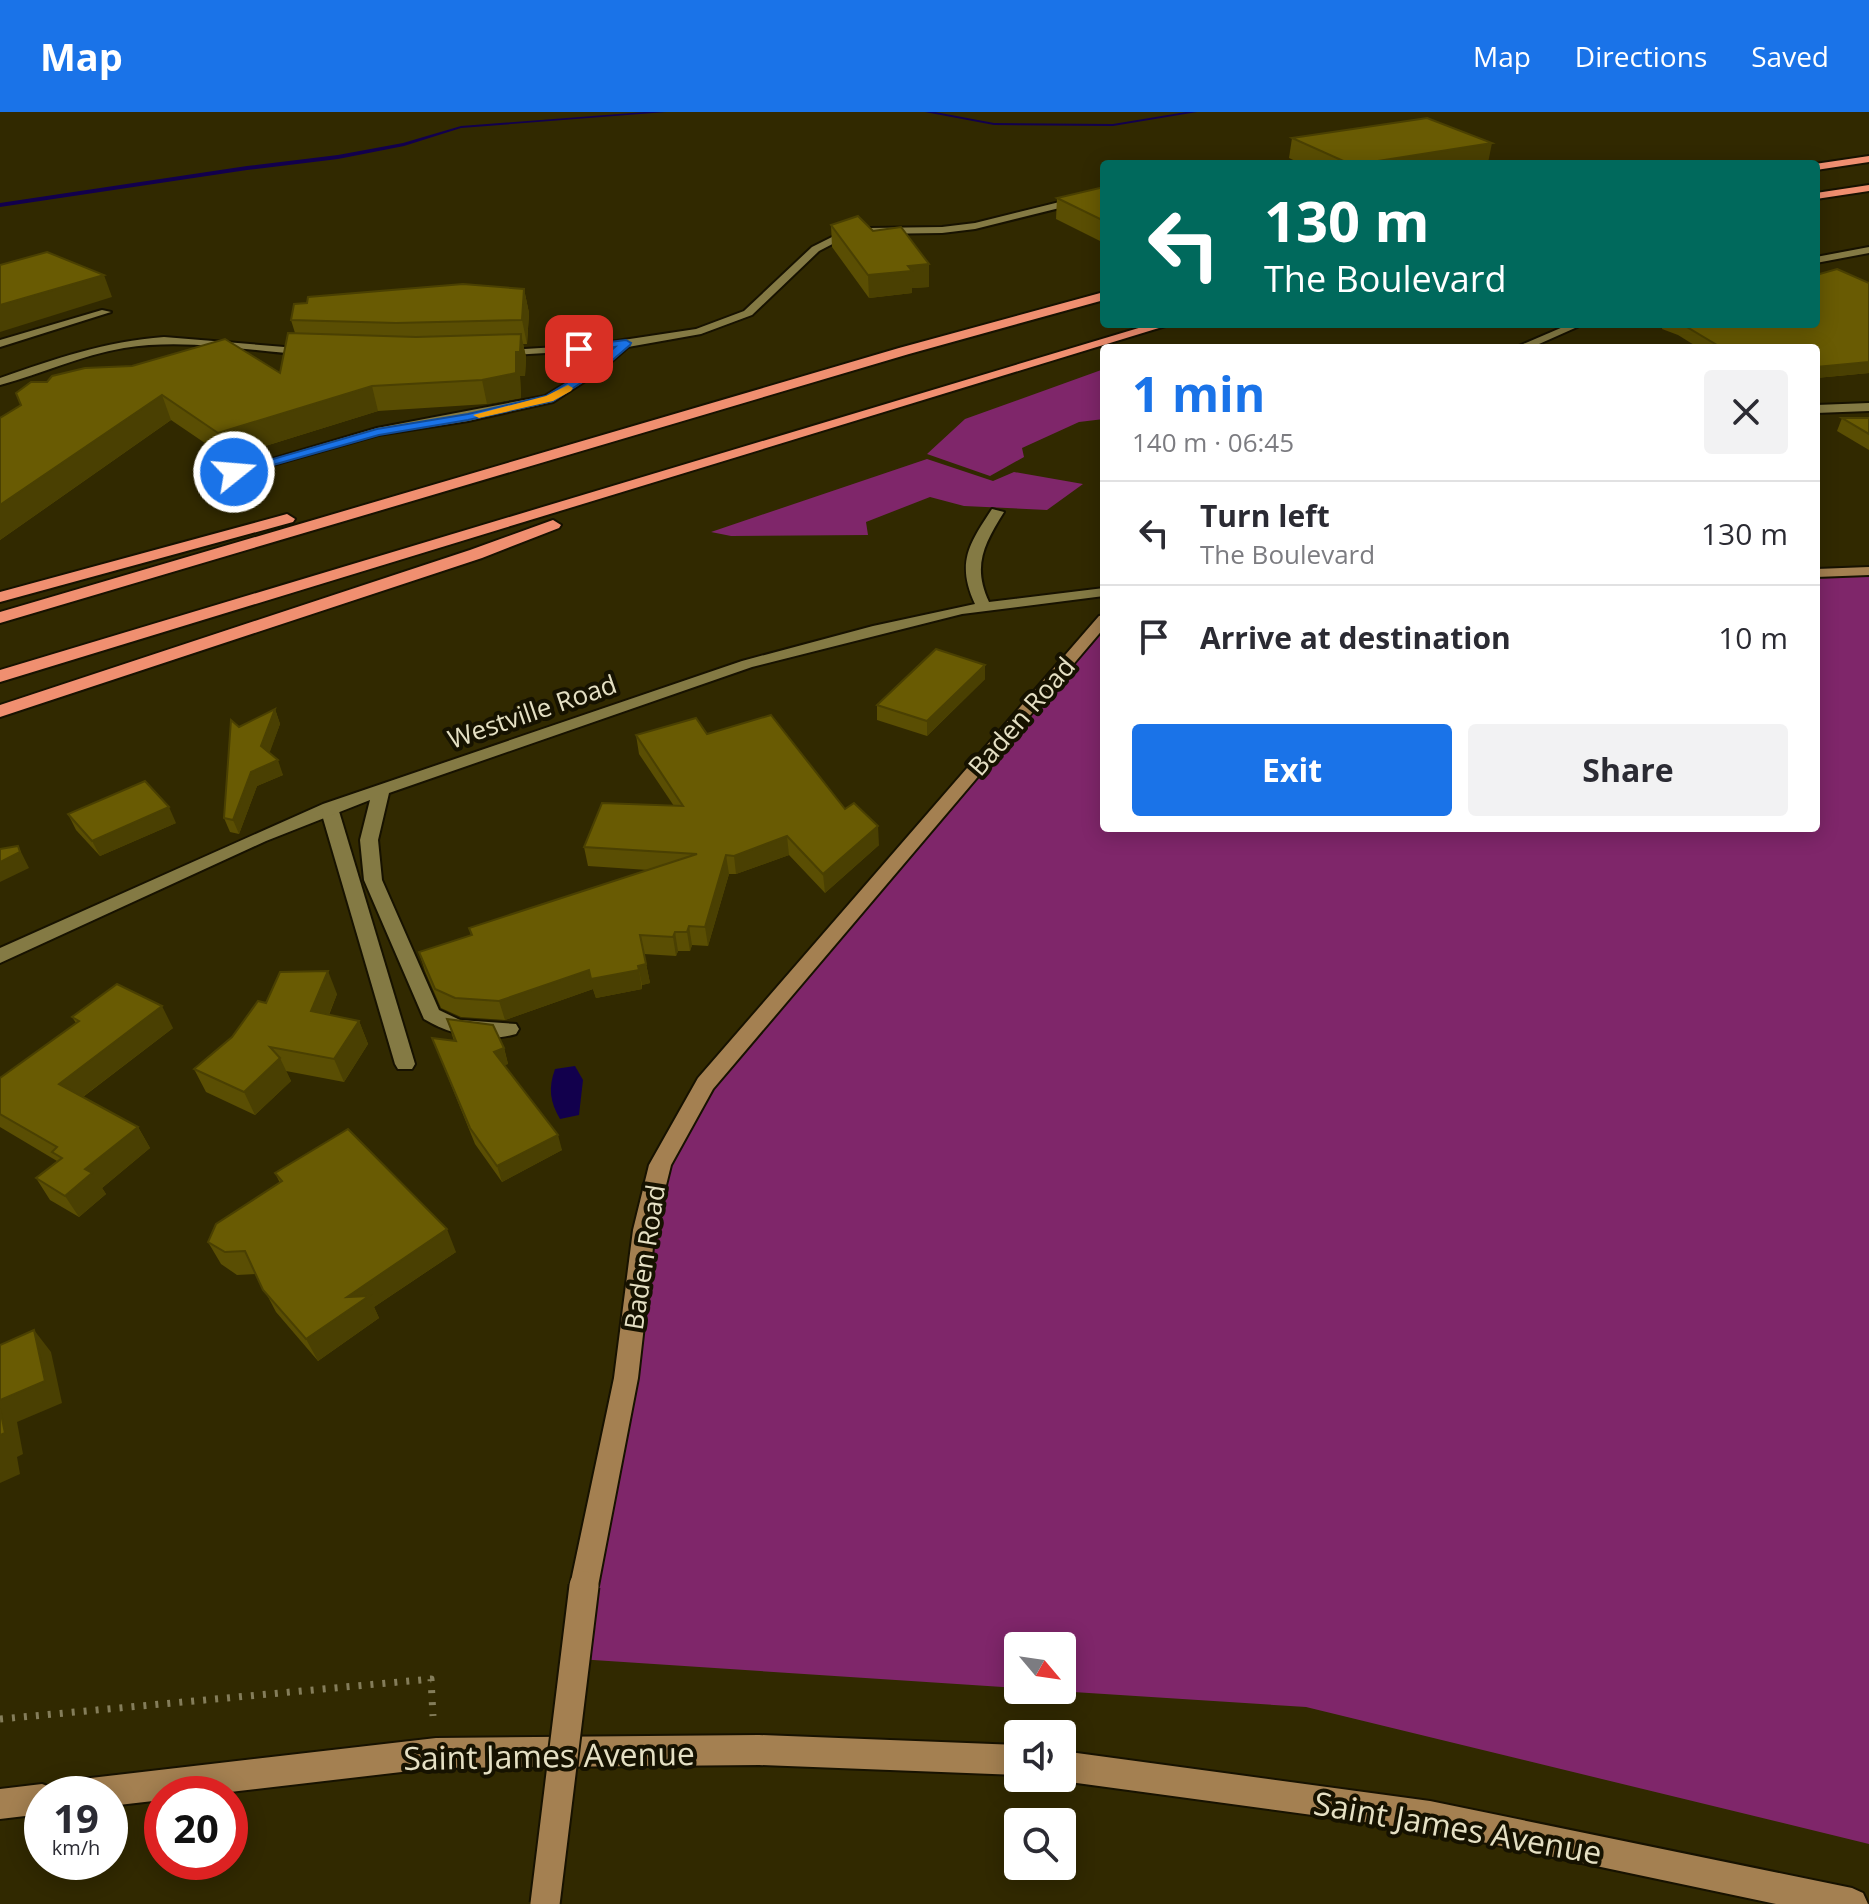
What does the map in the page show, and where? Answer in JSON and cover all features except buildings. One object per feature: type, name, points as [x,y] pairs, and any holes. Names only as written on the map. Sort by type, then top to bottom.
[{"type":"highway","points":[[1820,166],[1869,159]]},
{"type":"highway","points":[[1820,195],[1869,188]]},
{"type":"highway","points":[[0,618],[904,351],[1100,297]]},
{"type":"highway","points":[[0,676],[1153,328]]},
{"type":"highway","points":[[0,597],[363,498],[577,450]]},
{"type":"highway","points":[[0,711],[476,554],[734,454]]},
{"type":"street","points":[[484,353],[626,343],[708,329],[747,313],[818,249],[839,236],[874,230],[967,228],[1100,195]]},
{"type":"street","points":[[1820,259],[1869,250]]},
{"type":"street","points":[[0,344],[106,312]]},
{"type":"street","points":[[1530,344],[1569,328]]},
{"type":"street","points":[[0,382],[123,350],[180,340],[324,352]]},
{"type":"street","points":[[234,472],[377,432],[468,417],[549,399],[598,368],[626,343]]},
{"type":"street","points":[[0,365],[22,374]]},
{"type":"street","points":[[1820,409],[1869,407]]},
{"type":"street","points":[[983,606],[970,581],[971,565],[978,543],[997,512]]},
{"type":"street","points":[[1820,573],[1869,571]]},
{"type":"street","name":"Westville Road","points":[[0,956],[329,808],[747,664],[873,630],[983,606],[1100,592]]},
{"type":"street","name":"Baden Road","points":[[545,1904],[584,1586],[626,1378],[644,1230],[660,1165],[705,1084],[1100,624]]},
{"type":"street","points":[[381,790],[369,840],[373,880],[431,1014],[450,1026],[468,1030],[509,1029]]},
{"type":"street","points":[[329,808],[405,1064]]},
{"type":"street","name":"Saint James Avenue","points":[[128,1789],[436,1753],[759,1750],[1004,1759]]},
{"type":"street","name":"Saint James Avenue","points":[[1076,1768],[1430,1816],[1852,1904]]},
{"type":"street","points":[[0,1804],[24,1801]]},
{"type":"path","points":[[0,1719],[431,1679],[436,1753]]},
{"type":"shaded area","points":[[1100,370],[1100,419],[1079,422],[1022,448],[1024,457],[990,476],[927,454],[965,419]]},
{"type":"shaded area","points":[[927,459],[993,481],[1014,472],[1083,484],[1047,510],[964,506],[930,497],[866,522],[868,535],[731,536],[711,532]]},
{"type":"shaded area","points":[[1869,575],[1869,1844],[1306,1707],[1076,1692],[1076,1632],[1004,1632],[1004,1687],[578,1659],[664,1170],[707,1085],[1100,631],[1100,832],[1820,832],[1820,576]]},
{"type":"shaded area","points":[[575,1066],[583,1080],[579,1115],[560,1119],[551,1095],[551,1082],[555,1069]]},
{"type":"waterway","points":[[0,205],[338,157],[404,144],[461,127],[664,112]]},
{"type":"waterway","points":[[927,112],[994,124],[1113,125],[1195,112]]},
{"type":"slow traffic","points":[[479,415],[549,399],[568,388]]},
{"type":"route","points":[[234,472],[377,432],[468,417],[549,399],[598,368],[626,343],[579,349]]}]
